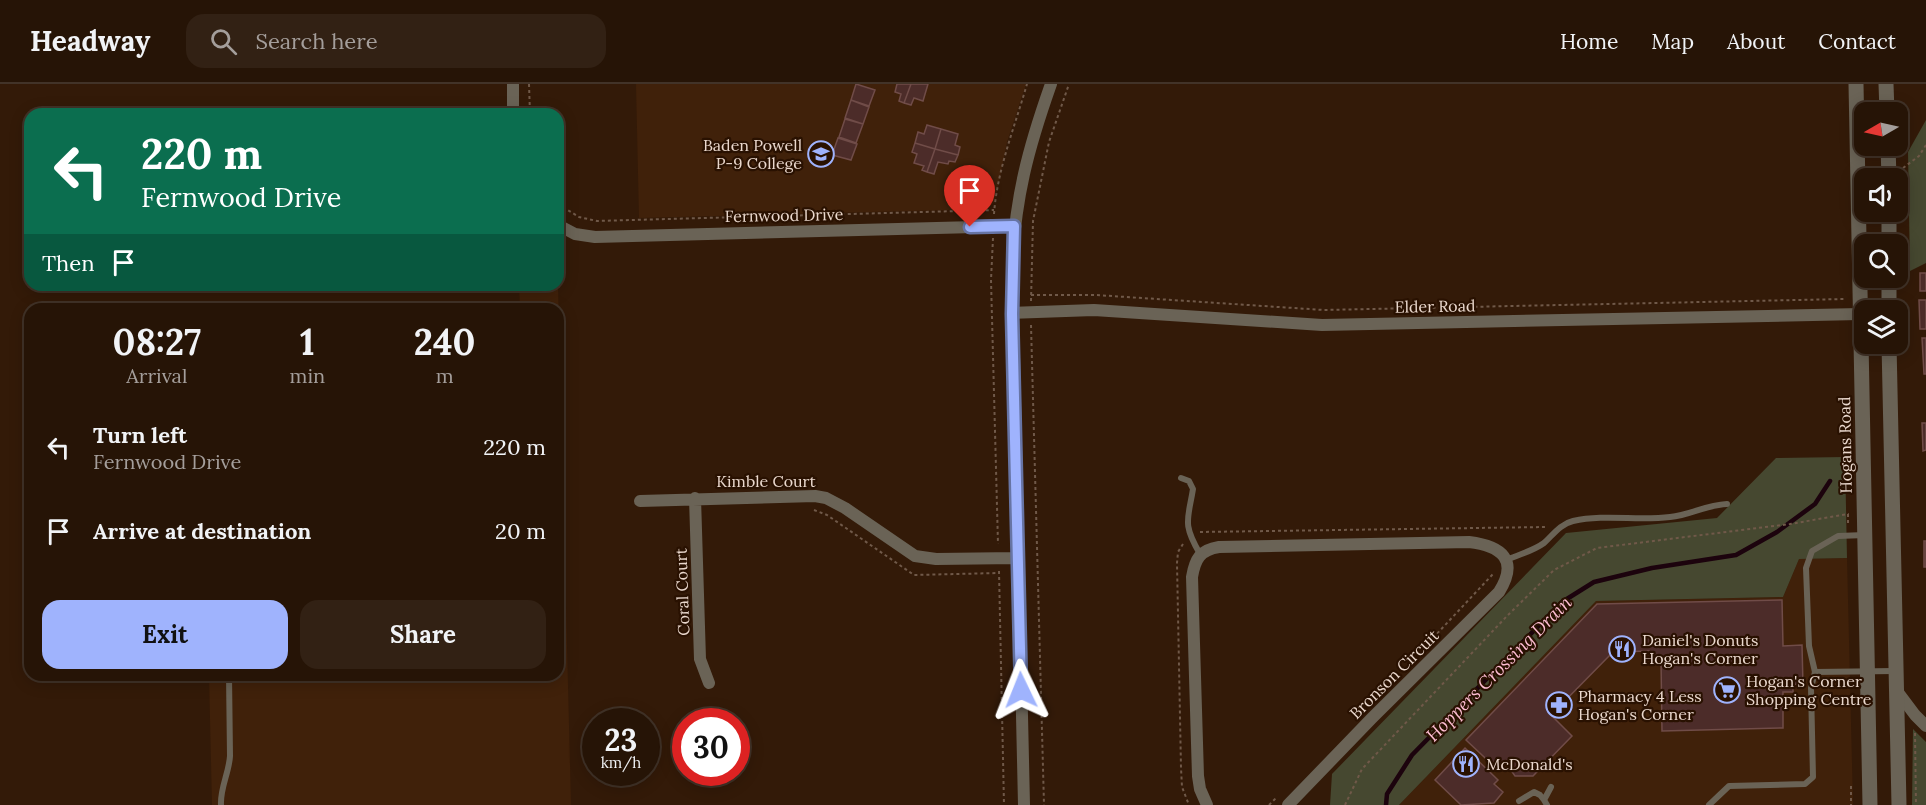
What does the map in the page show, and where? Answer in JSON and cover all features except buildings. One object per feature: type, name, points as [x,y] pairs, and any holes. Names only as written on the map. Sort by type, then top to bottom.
[{"type":"street","points":[[513,84],[513,108]]},
{"type":"street","points":[[1024,805],[1012,314],[1014,226],[1022,178],[1034,131],[1051,84]]},
{"type":"street","name":"Hogans Road","points":[[1856,84],[1862,300]]},
{"type":"street","points":[[1886,84],[1887,102]]},
{"type":"street","name":"Fernwood Drive","points":[[564,228],[575,234],[595,237],[1014,226]]},
{"type":"street","name":"Elder Road","points":[[1012,314],[1094,310],[1322,326],[1854,314]]},
{"type":"street","name":"Hogans Road","points":[[1863,354],[1870,805]]},
{"type":"street","points":[[1889,354],[1899,805]]},
{"type":"street","name":"Kimble Court","points":[[640,501],[795,495],[826,498],[845,508],[915,556],[936,559],[1017,558]]},
{"type":"street","name":"Coral Court","points":[[696,498],[700,659],[710,683]]},
{"type":"street","points":[[1208,805],[1200,789],[1198,776],[1192,577],[1194,564],[1200,554],[1207,549],[1219,547],[1469,542],[1492,546],[1506,560]]},
{"type":"street","name":"Bronson Circuit","points":[[1288,805],[1499,592],[1508,579],[1509,569],[1506,560]]},
{"type":"street","points":[[1897,691],[1915,716],[1926,726]]},
{"type":"lane","points":[[1181,478],[1189,481],[1193,489],[1187,509],[1187,524],[1190,537],[1200,554]]},
{"type":"lane","points":[[1506,560],[1544,543],[1555,531],[1571,521],[1624,517],[1666,518],[1689,514],[1714,504],[1727,504]]},
{"type":"lane","points":[[1709,805],[1729,786],[1805,784],[1813,777],[1811,688],[1815,672],[1809,646],[1806,568],[1812,551],[1838,536],[1865,535]]},
{"type":"lane","points":[[1815,672],[1896,671]]},
{"type":"lane","points":[[221,805],[221,795],[230,756],[229,681]]},
{"type":"lane","points":[[1546,803],[1551,786]]},
{"type":"lane","points":[[1519,801],[1534,792],[1540,795],[1546,803]]},
{"type":"path","points":[[529,84],[530,108]]},
{"type":"path","points":[[1004,805],[991,280],[994,210],[1009,145],[1027,84]]},
{"type":"path","points":[[1044,805],[1030,313],[1031,251],[1037,198],[1049,142],[1069,84]]},
{"type":"path","points":[[1906,164],[1919,156],[1926,145]]},
{"type":"path","points":[[564,208],[579,217],[597,220],[994,210]]},
{"type":"path","points":[[1031,295],[1096,295],[1324,310],[1844,299]]},
{"type":"path","points":[[815,510],[827,515],[914,575],[999,573]]},
{"type":"path","points":[[1345,805],[1362,768],[1554,570],[1597,548],[1790,524],[1848,514]]},
{"type":"path","points":[[1189,805],[1182,787],[1181,768],[1177,562],[1179,552],[1190,537],[1199,532],[1214,531],[1530,525],[1542,525],[1555,531]]},
{"type":"path","points":[[1915,716],[1916,805]]},
{"type":"path","points":[[1851,786],[1851,805]]},
{"type":"shaded area","name":"Baden Powell P-9 College","points":[[636,84],[1026,84],[1007,142],[995,202],[987,209],[639,218]]},
{"type":"shaded area","points":[[519,291],[558,291],[558,303],[520,303]]},
{"type":"shaded area","points":[[564,525],[571,805],[212,805],[209,681],[564,681]]},
{"type":"shaded area","points":[[1847,558],[1853,805],[1399,805],[1596,601],[1783,597],[1799,559]]},
{"type":"green space","points":[[1926,120],[1926,263],[1910,271],[1908,152]]},
{"type":"green space","points":[[1845,457],[1847,558],[1799,559],[1783,597],[1596,601],[1399,805],[1330,805],[1332,774],[1566,533],[1717,518],[1776,458]]},
{"type":"green space","points":[[1913,729],[1926,742],[1926,805],[1912,805]]},
{"type":"waterway","name":"Hoppers Crossing Drain","points":[[1386,805],[1387,794],[1412,755],[1562,602],[1594,582],[1652,568],[1736,555],[1777,532],[1815,504],[1830,481]]},
{"type":"place","name":"Baden Powell P-9 College","points":[[821,154]]},
{"type":"place","name":"Daniel's Donuts Hogan's Corner","points":[[1622,649]]},
{"type":"place","name":"Hogan's Corner Shopping Centre","points":[[1727,690]]},
{"type":"place","name":"Pharmacy 4 Less Hogan's Corner","points":[[1559,705]]},
{"type":"place","name":"McDonald's","points":[[1466,764]]},
{"type":"route","points":[[970,227],[1014,226],[1012,314],[1021,690]]}]
